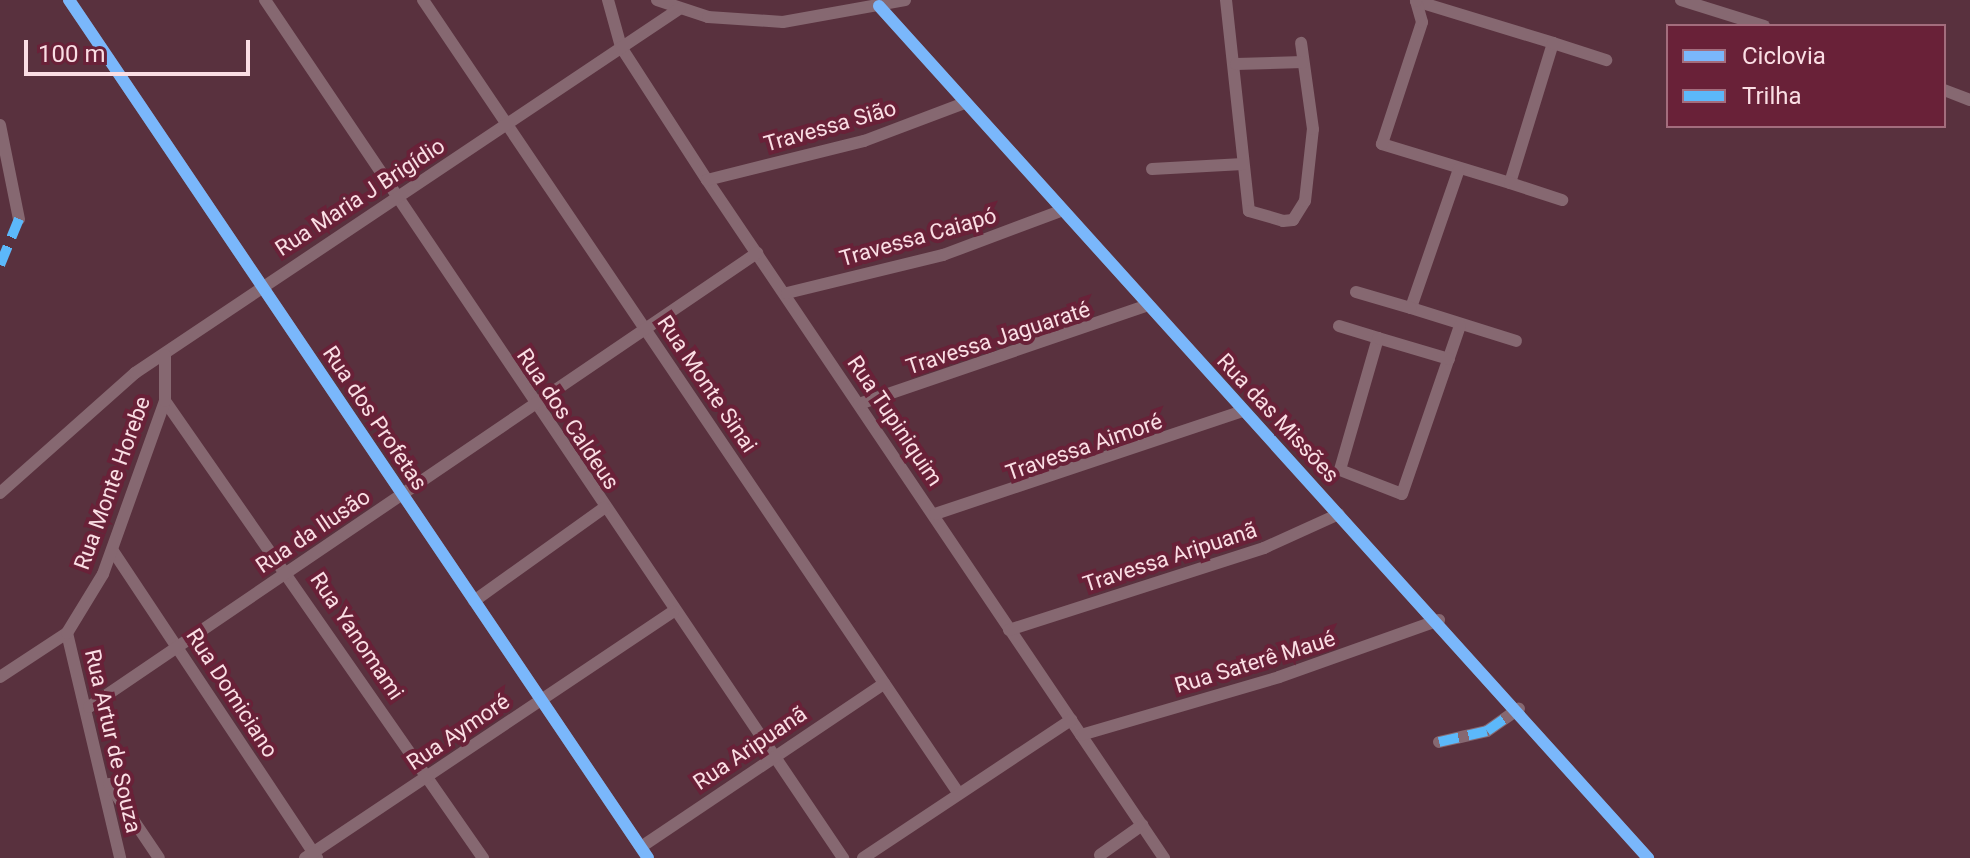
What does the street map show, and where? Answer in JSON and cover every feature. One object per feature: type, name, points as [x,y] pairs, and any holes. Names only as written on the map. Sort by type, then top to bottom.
[{"type":"street","name":"Rua dos Profetas","points":[[69,0],[644,853]]},
{"type":"street","name":"Rua dos Caldeus","points":[[265,0],[393,198],[771,758],[843,858]]},
{"type":"street","name":"Rua Monte Sinai","points":[[423,0],[957,791]]},
{"type":"street","name":"Rua Tupiniquim","points":[[608,0],[621,47],[707,180],[787,293],[1164,858]]},
{"type":"street","points":[[657,0],[679,9],[783,22],[905,0]]},
{"type":"street","points":[[1226,0],[1236,64],[1247,200],[1256,216],[1283,221],[1300,212],[1313,129],[1301,43]]},
{"type":"street","points":[[1416,0],[1606,60]]},
{"type":"street","points":[[1416,0],[1422,22],[1382,144],[1562,200]]},
{"type":"street","points":[[1681,0],[1758,24]]},
{"type":"street","name":"Rua das Missões","points":[[879,6],[1058,212],[1439,620],[1648,858]]},
{"type":"street","name":"Rua Maria J Brigídio","points":[[0,493],[91,409],[262,285],[679,9]]},
{"type":"street","points":[[1510,183],[1553,43]]},
{"type":"street","points":[[1236,64],[1303,62]]},
{"type":"street","points":[[1946,91],[1970,100]]},
{"type":"street","name":"Travessa Sião","points":[[707,180],[864,141],[962,104]]},
{"type":"street","points":[[0,125],[19,219]]},
{"type":"street","points":[[1152,169],[1243,164]]},
{"type":"street","points":[[1411,308],[1459,169]]},
{"type":"street","name":"Travessa Caiapó","points":[[787,293],[943,255],[1058,212]]},
{"type":"street","name":"Rua da Ilusão","points":[[89,707],[757,253]]},
{"type":"street","points":[[1356,292],[1516,341]]},
{"type":"street","name":"Travessa Jaguaraté","points":[[859,404],[1148,305]]},
{"type":"street","points":[[1339,326],[1449,359]]},
{"type":"street","points":[[1378,338],[1340,470],[1392,493],[1409,487],[1460,326]]},
{"type":"street","name":"Rua Monte Horebe","points":[[0,677],[67,633],[113,551],[165,401],[165,355]]},
{"type":"street","name":"Rua Yanomami","points":[[165,401],[288,571],[483,858]]},
{"type":"street","name":"Travessa Aimoré","points":[[935,514],[1243,411]]},
{"type":"street","points":[[474,601],[604,508]]},
{"type":"street","name":"Travessa Aripuanã","points":[[1009,630],[1264,548],[1339,514]]},
{"type":"street","name":"Rua Domiciano","points":[[113,551],[178,646],[312,856]]},
{"type":"street","name":"Rua Aymoré","points":[[312,856],[673,612]]},
{"type":"street","name":"Rua Saterê Maué","points":[[1081,735],[1279,677],[1439,620]]},
{"type":"street","name":"Rua Artur de Souza","points":[[67,633],[106,778],[120,858]]},
{"type":"street","name":"Rua Aripuanã","points":[[644,853],[771,758],[884,684]]},
{"type":"street","points":[[1439,742],[1487,731],[1519,709]]},
{"type":"street","points":[[863,858],[957,791],[1071,720]]},
{"type":"street","points":[[106,778],[159,858]]},
{"type":"street","points":[[1100,855],[1142,825]]},
{"type":"marked path","points":[[0,265],[19,219]]},
{"type":"marked path","points":[[1439,742],[1487,731],[1519,709]]},
{"type":"cycle path","points":[[69,0],[648,858]]},
{"type":"cycle path","points":[[879,6],[1648,858]]}]
